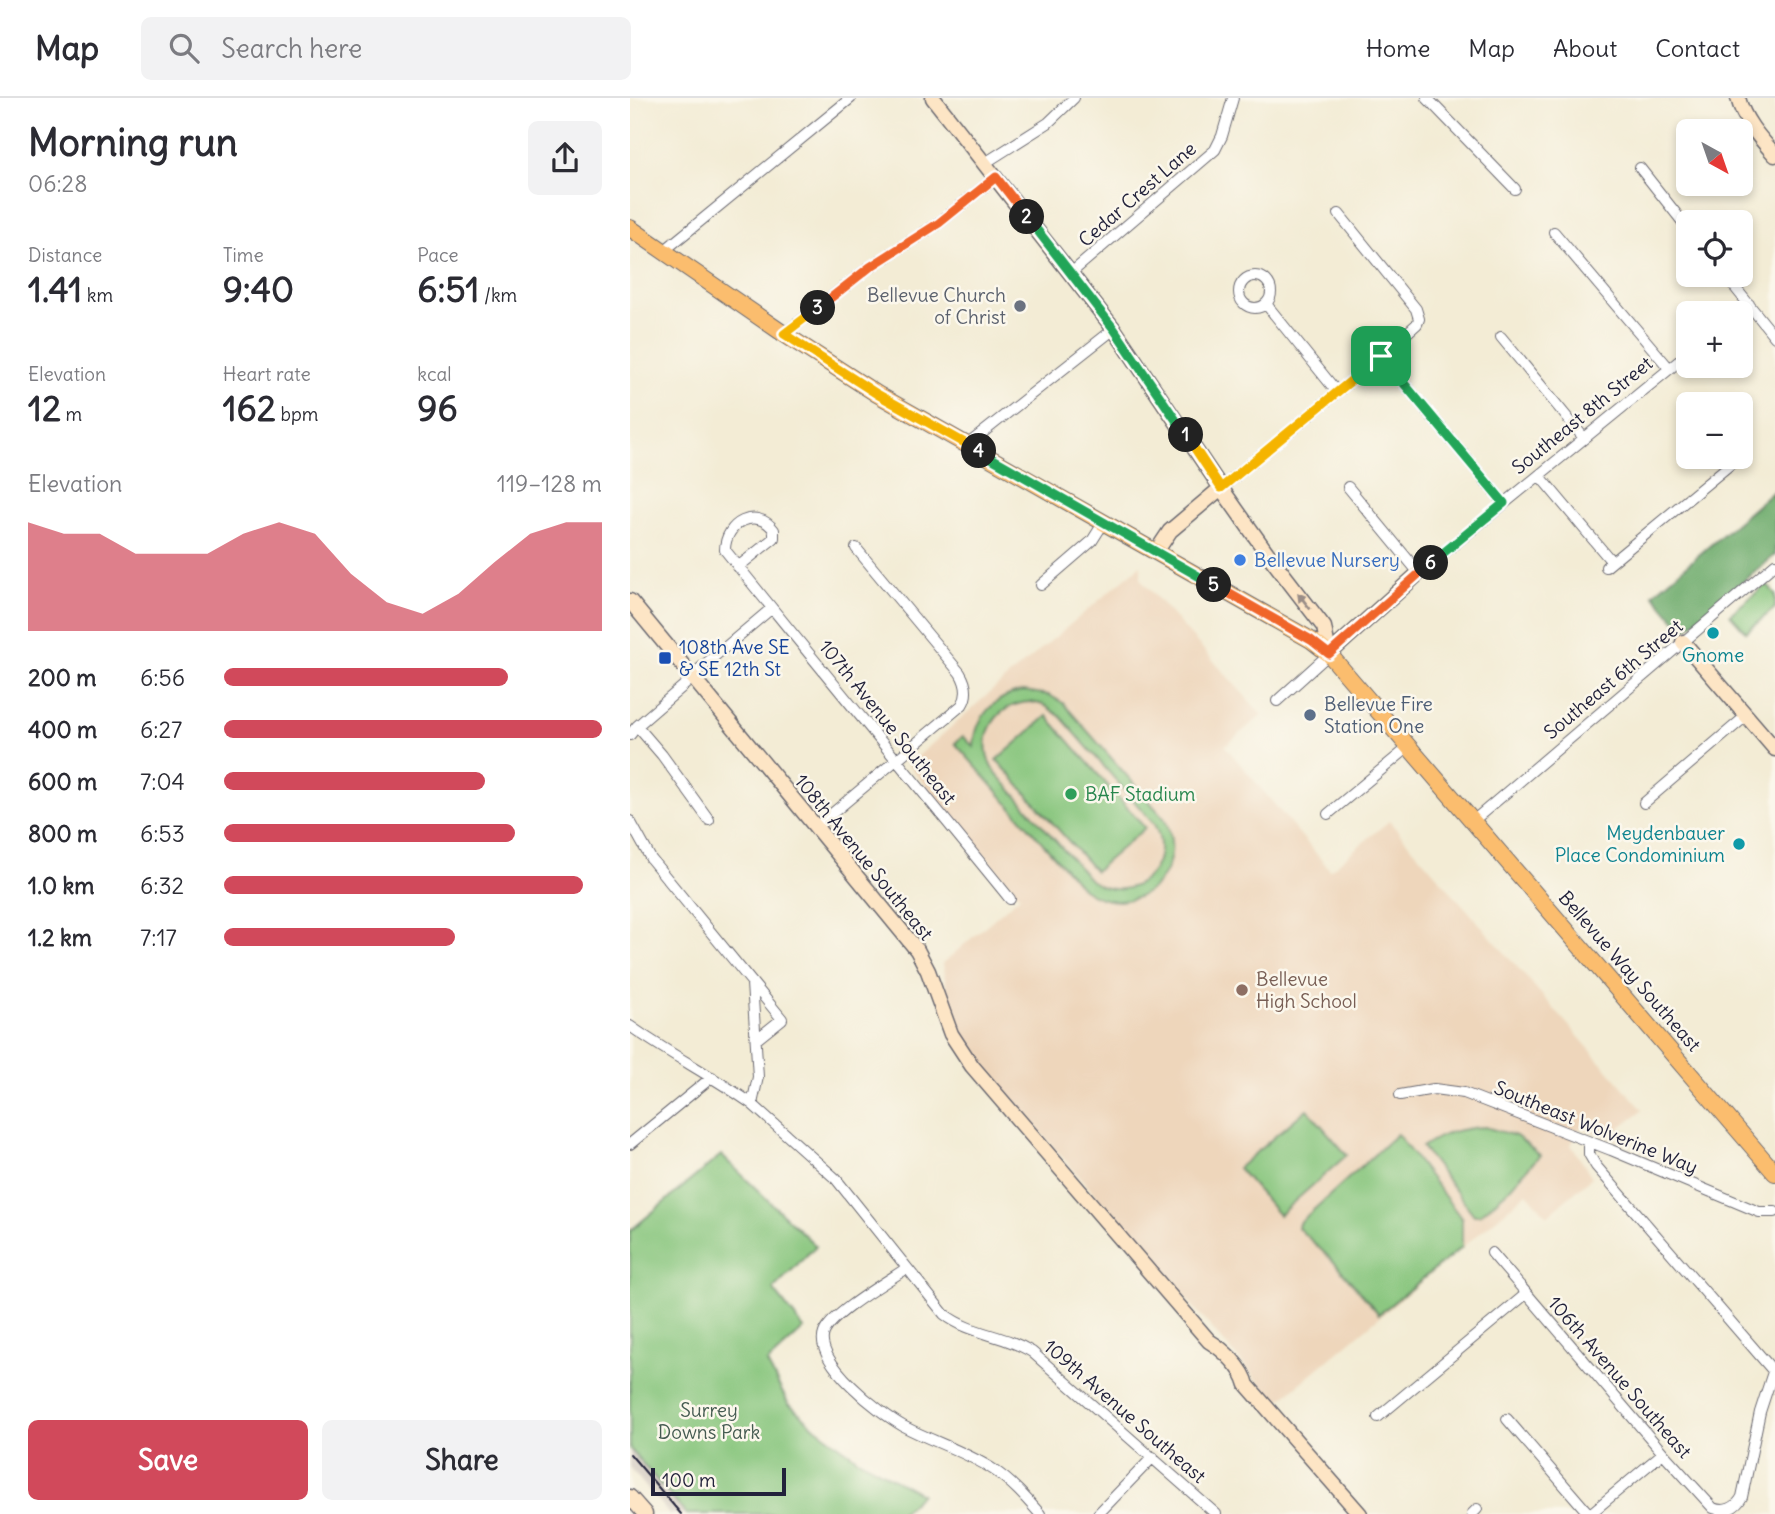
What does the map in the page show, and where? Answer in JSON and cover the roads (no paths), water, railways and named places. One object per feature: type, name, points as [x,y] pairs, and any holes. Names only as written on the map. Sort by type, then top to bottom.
[{"type":"main road","name":"Bellevue Way Southeast","points":[[630,228],[877,394],[1311,640],[1329,654],[1775,1172]]},
{"type":"street","points":[[664,250],[851,98]]},
{"type":"street","points":[[933,98],[1114,329],[1221,488],[1324,627],[1329,654]]},
{"type":"street","points":[[985,163],[1048,123],[1074,98]]},
{"type":"street","name":"Cedar Crest Lane","points":[[1071,273],[1214,149],[1222,136],[1233,98]]},
{"type":"street","points":[[1427,98],[1515,190]]},
{"type":"street","points":[[1738,98],[1751,127],[1775,155]]},
{"type":"street","points":[[1640,168],[1676,214]]},
{"type":"street","points":[[784,334],[870,267],[939,223],[996,177]]},
{"type":"street","points":[[1156,552],[1170,531],[1414,329],[1419,319],[1416,309],[1339,214]]},
{"type":"street","points":[[1554,232],[1669,369]]},
{"type":"street","points":[[1735,287],[1747,301]]},
{"type":"street","points":[[1266,304],[1337,392]]},
{"type":"street","points":[[1753,309],[1775,337]]},
{"type":"street","points":[[967,445],[1114,329]]},
{"type":"street","points":[[1501,337],[1584,438]]},
{"type":"street","points":[[1381,356],[1504,503]]},
{"type":"street","name":"Southeast 8th Street","points":[[1277,701],[1419,572],[1676,363]]},
{"type":"street","points":[[1539,475],[1609,564],[1725,469]]},
{"type":"street","points":[[1348,487],[1419,572]]},
{"type":"street","name":"107th Avenue Southeast","points":[[738,567],[774,538],[774,530],[763,520],[756,517],[740,522],[727,535],[725,550],[738,567],[898,760],[1010,899]]},
{"type":"street","points":[[1041,585],[1092,541],[1104,522]]},
{"type":"street","points":[[816,827],[962,705],[967,692],[960,673],[856,548]]},
{"type":"street","name":"Southeast 6th Street","points":[[1473,821],[1775,564]]},
{"type":"street","name":"108th Avenue Southeast","points":[[630,601],[917,950],[928,971],[951,1034],[972,1066],[1209,1341],[1219,1348],[1245,1377],[1247,1385],[1360,1514]]},
{"type":"street","points":[[709,820],[662,755],[633,730],[772,608]]},
{"type":"street","points":[[1683,642],[1775,749]]},
{"type":"street","points":[[1644,803],[1746,716]]},
{"type":"street","points":[[1328,814],[1410,746]]},
{"type":"street","points":[[630,821],[652,859],[782,1019],[757,1039]]},
{"type":"street","points":[[752,983],[758,1084],[752,1104]]},
{"type":"street","name":"109th Avenue Southeast","points":[[630,1026],[657,1046],[712,1077],[752,1104],[836,1179],[944,1314],[967,1328],[1012,1341],[1032,1352],[1216,1514]]},
{"type":"street","points":[[630,1144],[712,1077]]},
{"type":"street","name":"Southeast Wolverine Way","points":[[1400,1095],[1434,1089],[1464,1093],[1759,1213],[1775,1212]]},
{"type":"street","points":[[1589,1142],[1589,1154],[1596,1166],[1774,1372]]},
{"type":"street","name":"106th Avenue Southeast","points":[[1492,1253],[1662,1453],[1708,1504],[1717,1510],[1736,1506],[1742,1497],[1760,1412],[1774,1372]]},
{"type":"street","points":[[908,1268],[833,1320],[823,1335],[829,1359],[874,1405],[904,1426],[966,1453],[996,1471],[1040,1514]]},
{"type":"street","points":[[1378,1417],[1526,1294]]},
{"type":"street","points":[[1507,1419],[1589,1514],[1662,1453]]},
{"type":"street","points":[[1098,1514],[1153,1457]]},
{"type":"street","points":[[630,1497],[645,1514]]},
{"type":"tram line","points":[[630,1454],[681,1514]]},
{"type":"place","name":"Bellevue Church of Christ","points":[[1020,306]]},
{"type":"place","name":"Bellevue Nursery","points":[[1240,560]]},
{"type":"place","name":"Gnome","points":[[1713,633]]},
{"type":"place","name":"108th Ave SE & SE 12th St","points":[[665,658]]},
{"type":"place","name":"Bellevue Fire Station One","points":[[1310,715]]},
{"type":"place","name":"BAF Stadium","points":[[1071,794]]},
{"type":"place","name":"Meydenbauer Place Condominium","points":[[1739,844]]},
{"type":"place","name":"Bellevue High School","points":[[1242,990]]},
{"type":"park label","name":"Surrey Downs Park","points":[[709,1421]]}]
